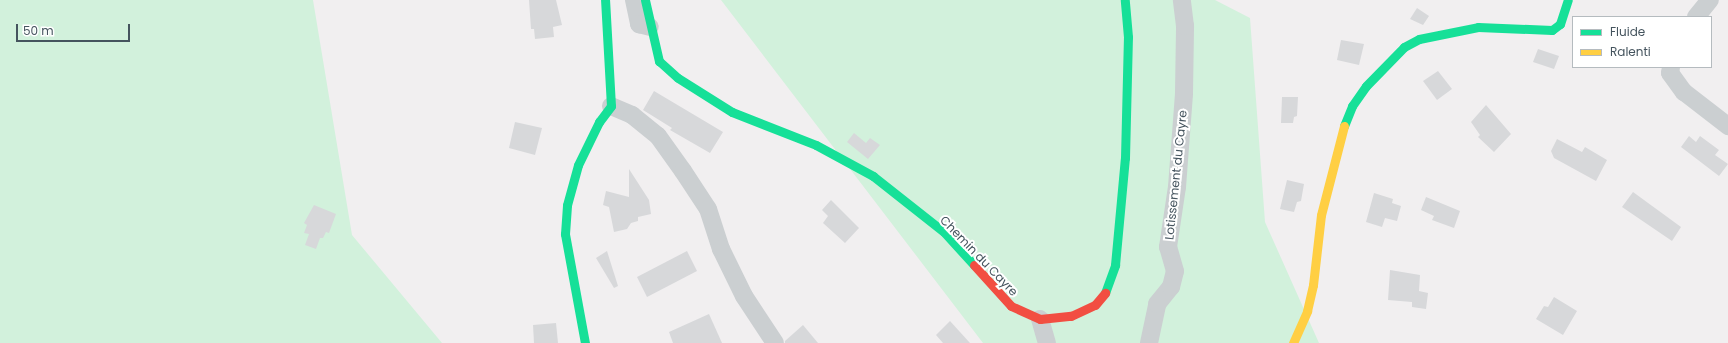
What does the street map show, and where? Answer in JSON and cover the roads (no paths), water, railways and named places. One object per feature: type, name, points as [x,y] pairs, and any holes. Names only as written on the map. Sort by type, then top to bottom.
[{"type":"street","points":[[586,343],[565,234],[566,205],[578,165],[599,122],[611,106],[612,91],[605,0]]},
{"type":"street","points":[[634,0],[639,24],[650,27]]},
{"type":"street","name":"Chemin du Cayre","points":[[645,0],[650,27],[660,61],[678,78],[732,112],[816,145],[872,176],[944,232],[1010,306],[1040,319],[1071,316],[1095,305],[1107,291],[1115,265],[1125,158],[1128,37],[1125,0]]},
{"type":"street","name":"Lotissement du Cayre","points":[[1149,343],[1157,304],[1171,287],[1175,271],[1168,247],[1177,187],[1184,93],[1185,26],[1182,0]]},
{"type":"street","points":[[1292,343],[1309,304],[1321,215],[1345,120],[1352,106],[1366,86],[1404,47],[1419,39],[1478,27],[1552,30],[1560,24],[1568,0]]},
{"type":"street","points":[[1697,16],[1710,0]]},
{"type":"street","points":[[1671,68],[1670,74],[1684,92],[1728,126]]},
{"type":"street","points":[[611,106],[632,115],[658,136],[683,171],[708,209],[721,249],[744,296],[775,343]]},
{"type":"street","points":[[1040,319],[1047,343]]}]
